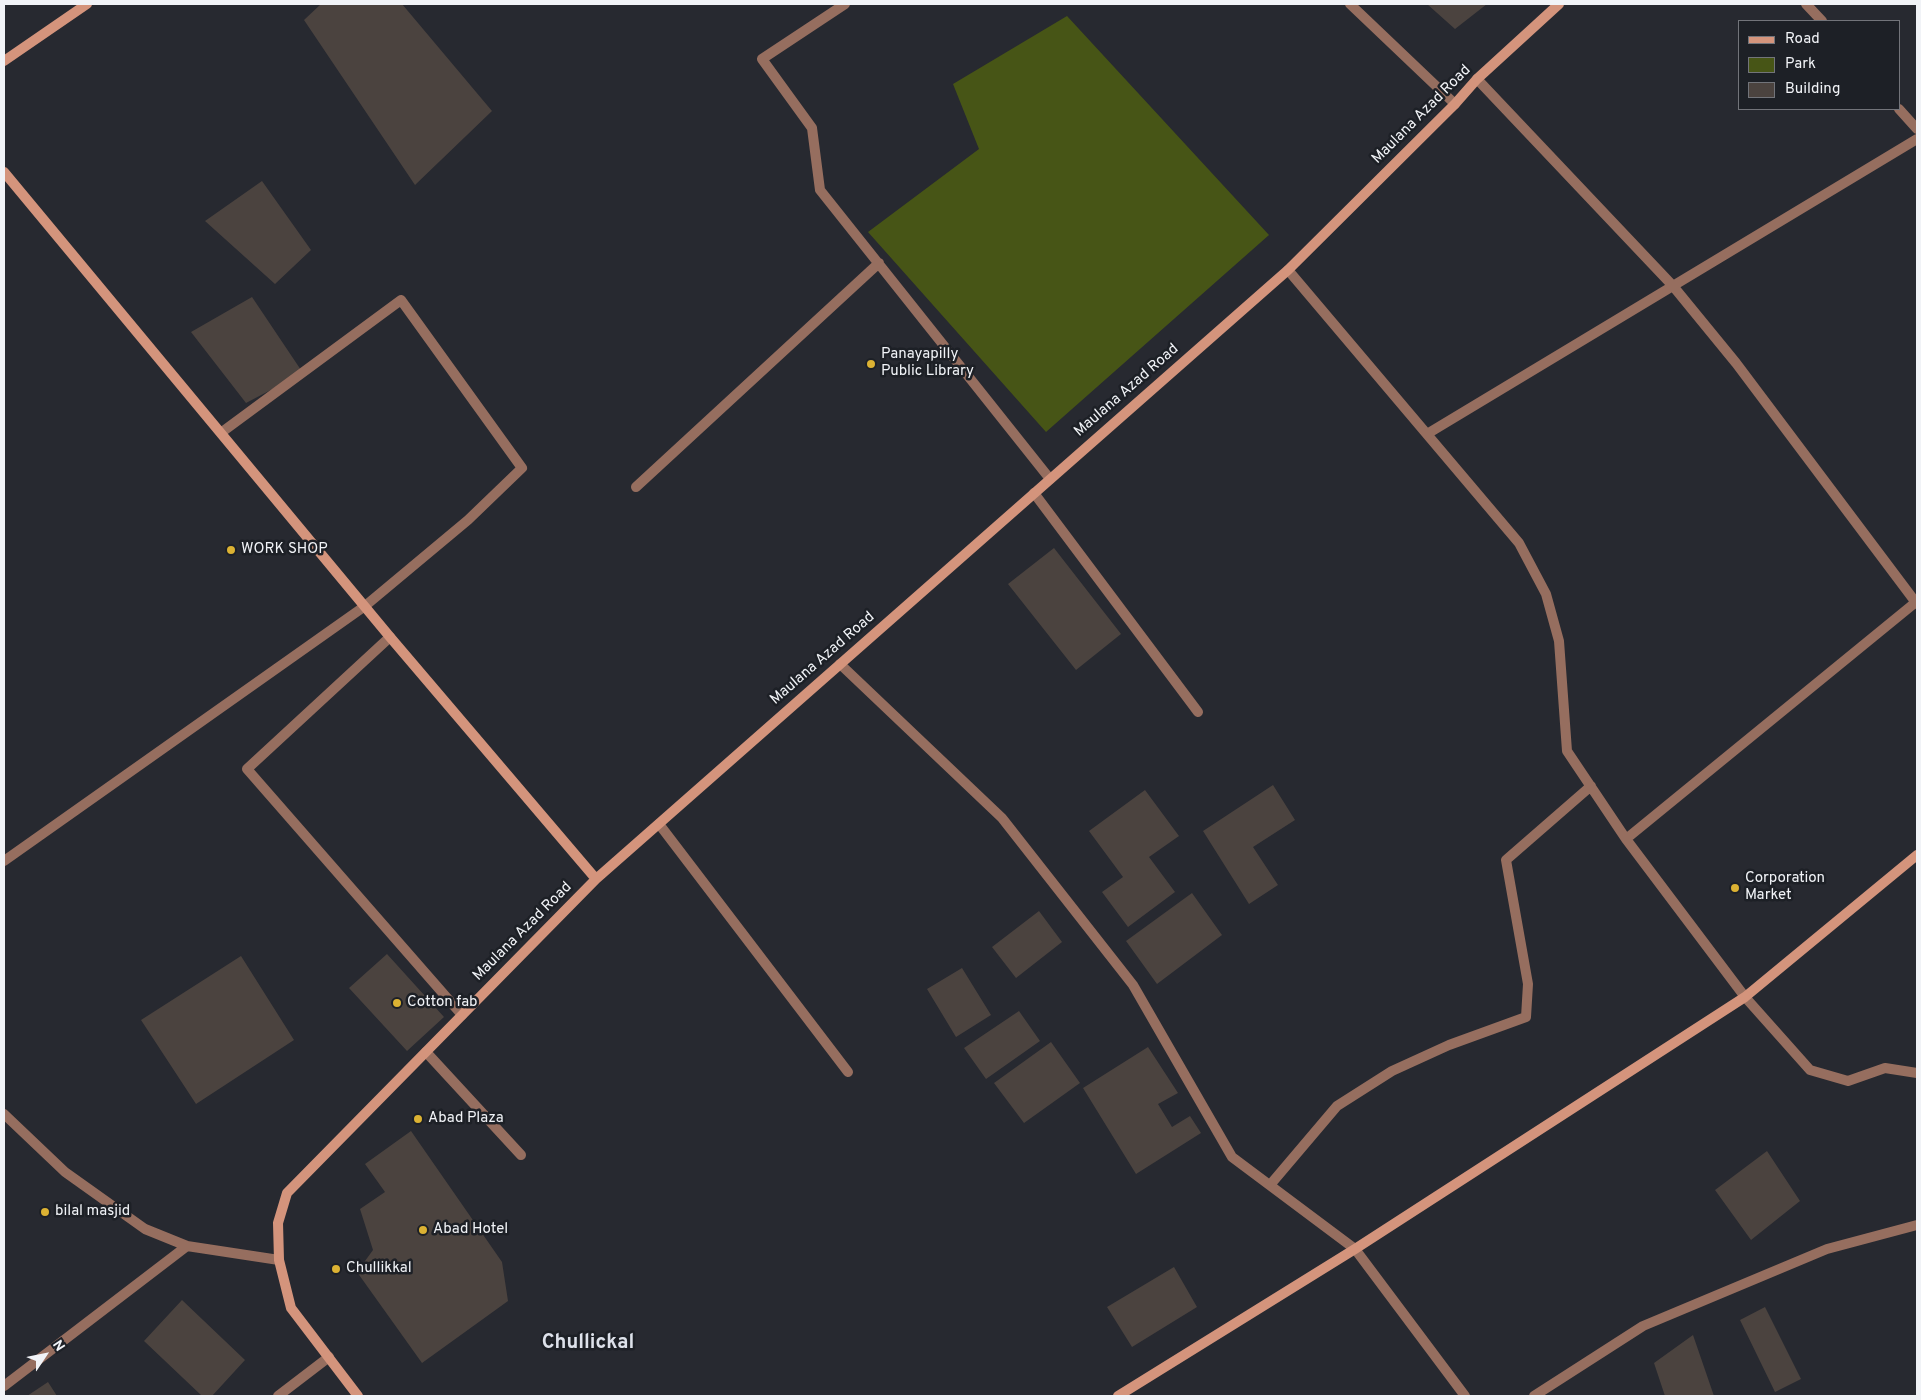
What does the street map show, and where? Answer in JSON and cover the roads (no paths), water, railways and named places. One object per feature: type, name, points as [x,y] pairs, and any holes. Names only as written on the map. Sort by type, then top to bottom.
[{"type":"main road","points":[[4,61],[86,4]]},
{"type":"main road","name":"Maulana Azad Road","points":[[358,1396],[291,1308],[279,1260],[278,1223],[287,1193],[596,879],[1288,270],[1455,104],[1477,79],[1559,4]]},
{"type":"main road","points":[[4,172],[390,636],[596,879]]},
{"type":"main road","points":[[1118,1396],[1355,1249],[1745,997],[1917,855]]},
{"type":"street","points":[[846,4],[762,59],[812,128],[820,190],[1050,479]]},
{"type":"street","points":[[1350,4],[1455,104]]},
{"type":"street","points":[[1806,4],[1821,20]]},
{"type":"street","points":[[1477,79],[1673,286],[1736,363],[1917,603],[1626,839]]},
{"type":"street","points":[[1900,110],[1917,129]]},
{"type":"street","points":[[1427,434],[1917,139]]},
{"type":"street","points":[[636,487],[879,263]]},
{"type":"street","points":[[1288,270],[1519,543],[1546,594],[1559,641],[1567,751],[1626,839],[1745,997],[1810,1070],[1848,1082],[1885,1068],[1917,1073]]},
{"type":"street","points":[[4,861],[365,606],[468,520],[522,468],[401,300],[222,432]]},
{"type":"street","points":[[1034,493],[1198,712]]},
{"type":"street","points":[[390,636],[246,769],[462,1015]]},
{"type":"street","points":[[840,664],[1002,818],[1133,985],[1232,1157],[1355,1249],[1465,1396]]},
{"type":"street","points":[[1270,1185],[1337,1106],[1392,1071],[1449,1045],[1526,1017],[1528,984],[1506,860],[1591,786]]},
{"type":"street","points":[[659,824],[848,1072]]},
{"type":"street","points":[[426,1052],[521,1155]]},
{"type":"street","points":[[4,1114],[65,1172],[146,1229],[187,1246],[279,1260]]},
{"type":"street","points":[[1534,1396],[1643,1326],[1826,1249],[1917,1225]]},
{"type":"street","points":[[4,1386],[187,1246]]},
{"type":"street","points":[[278,1396],[329,1357]]},
{"type":"place","name":"Panayapilly Public Library","points":[[871,364]]},
{"type":"place","name":"WORK SHOP","points":[[231,550]]},
{"type":"place","name":"Corporation Market","points":[[1735,888]]},
{"type":"place","name":"Cotton fab","points":[[397,1003]]},
{"type":"place","name":"Abad Plaza","points":[[418,1119]]},
{"type":"place","name":"bilal masjid","points":[[45,1212]]},
{"type":"place","name":"Abad Hotel","points":[[423,1230]]},
{"type":"place","name":"Chullikkal","points":[[336,1269]]},
{"type":"district","name":"Chullickal","points":[[588,1344]]}]
